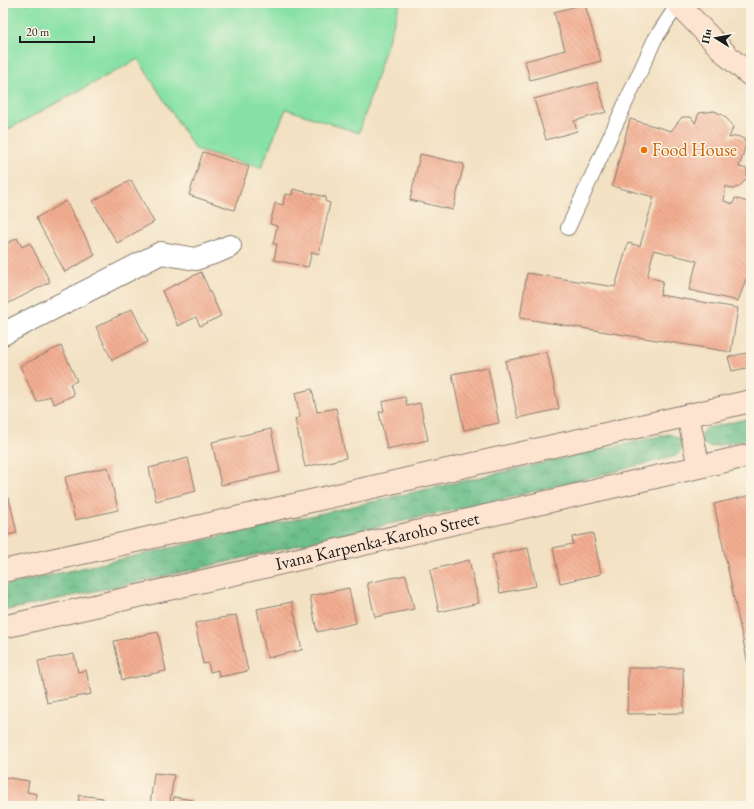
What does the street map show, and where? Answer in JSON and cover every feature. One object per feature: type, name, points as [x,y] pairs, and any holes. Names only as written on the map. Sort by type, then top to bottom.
[{"type":"main road","points":[[677,4],[730,58],[751,76]]},
{"type":"main road","points":[[3,571],[751,401]]},
{"type":"main road","points":[[688,416],[699,467]]},
{"type":"main road","name":"Ivana Karpenka-Karoho Street","points":[[3,627],[751,455]]},
{"type":"street","points":[[3,334],[161,252],[196,259],[230,246]]},
{"type":"lane","points":[[568,228],[655,39],[677,4]]},
{"type":"green space","points":[[3,3],[400,3],[359,133],[286,109],[261,168],[195,149],[138,59],[3,132]]},
{"type":"green space","points":[[751,418],[751,439],[710,447],[702,443],[702,432],[707,428]]},
{"type":"green space","points":[[669,434],[681,439],[683,448],[676,456],[496,501],[353,532],[197,569],[3,611],[3,586]]},
{"type":"building","points":[[585,4],[601,61],[530,80],[525,61],[565,50],[554,12]]},
{"type":"building","points":[[597,82],[606,112],[574,121],[577,131],[546,140],[534,99]]},
{"type":"building","points":[[714,111],[723,115],[733,127],[729,138],[737,136],[744,139],[746,145],[739,167],[747,169],[747,178],[740,186],[733,189],[726,186],[724,201],[733,204],[735,198],[751,203],[751,266],[738,301],[689,290],[697,261],[654,250],[647,277],[663,281],[660,295],[738,308],[731,352],[520,318],[527,273],[615,287],[628,243],[640,246],[654,197],[612,186],[630,119],[671,131],[682,117],[691,117],[695,123],[699,113]]},
{"type":"building","points":[[203,152],[249,167],[234,210],[189,195]]},
{"type":"building","points":[[420,154],[464,164],[453,210],[410,200]]},
{"type":"building","points":[[131,180],[154,222],[117,243],[93,201]]},
{"type":"building","points":[[293,189],[326,197],[325,201],[330,203],[319,254],[312,252],[308,267],[274,260],[277,244],[273,244],[277,226],[270,224],[275,203],[283,205],[285,194],[292,195]]},
{"type":"building","points":[[66,201],[95,255],[65,272],[36,218]]},
{"type":"building","points":[[17,238],[22,247],[30,243],[50,282],[7,304],[3,295],[3,245]]},
{"type":"building","points":[[201,272],[221,316],[200,326],[196,317],[178,326],[162,291]]},
{"type":"building","points":[[132,309],[148,342],[112,360],[96,327]]},
{"type":"building","points":[[61,346],[77,381],[70,384],[74,395],[54,404],[50,396],[37,402],[20,366]]},
{"type":"building","points":[[547,352],[559,409],[518,418],[505,361]]},
{"type":"building","points":[[751,352],[751,367],[732,371],[728,357]]},
{"type":"building","points":[[488,367],[499,423],[464,430],[452,374]]},
{"type":"building","points":[[312,389],[317,412],[336,408],[346,458],[305,467],[295,419],[300,417],[295,393]]},
{"type":"building","points":[[405,397],[407,406],[420,403],[428,440],[387,449],[379,412],[384,411],[382,402]]},
{"type":"building","points":[[271,429],[280,472],[221,485],[212,442]]},
{"type":"building","points":[[188,458],[196,491],[156,501],[149,468]]},
{"type":"building","points":[[108,467],[118,510],[75,520],[65,477]]},
{"type":"building","points":[[751,495],[751,673],[750,673],[714,504]]},
{"type":"building","points":[[9,498],[17,533],[3,536],[3,500]]},
{"type":"building","points":[[593,533],[601,574],[560,583],[553,548],[573,544],[572,537]]},
{"type":"building","points":[[528,548],[536,586],[500,593],[492,555]]},
{"type":"building","points":[[469,560],[479,603],[439,612],[430,570]]},
{"type":"building","points":[[406,575],[414,609],[375,617],[367,583]]},
{"type":"building","points":[[349,588],[356,623],[317,632],[310,596]]},
{"type":"building","points":[[292,602],[302,650],[267,658],[257,609]]},
{"type":"building","points":[[236,615],[248,671],[219,677],[218,670],[210,672],[208,663],[203,664],[195,623]]},
{"type":"building","points":[[158,632],[166,671],[122,680],[114,641]]},
{"type":"building","points":[[74,654],[78,672],[86,670],[91,694],[47,703],[38,661]]},
{"type":"building","points":[[628,668],[683,668],[684,713],[627,714]]},
{"type":"building","points":[[154,773],[174,775],[170,802],[173,802],[174,797],[193,800],[192,806],[150,806]]},
{"type":"building","points":[[3,777],[29,781],[27,792],[37,794],[35,806],[3,806]]},
{"type":"building","points":[[79,795],[103,798],[102,806],[78,806]]},
{"type":"place","name":"Food House","points":[[644,150]]}]
